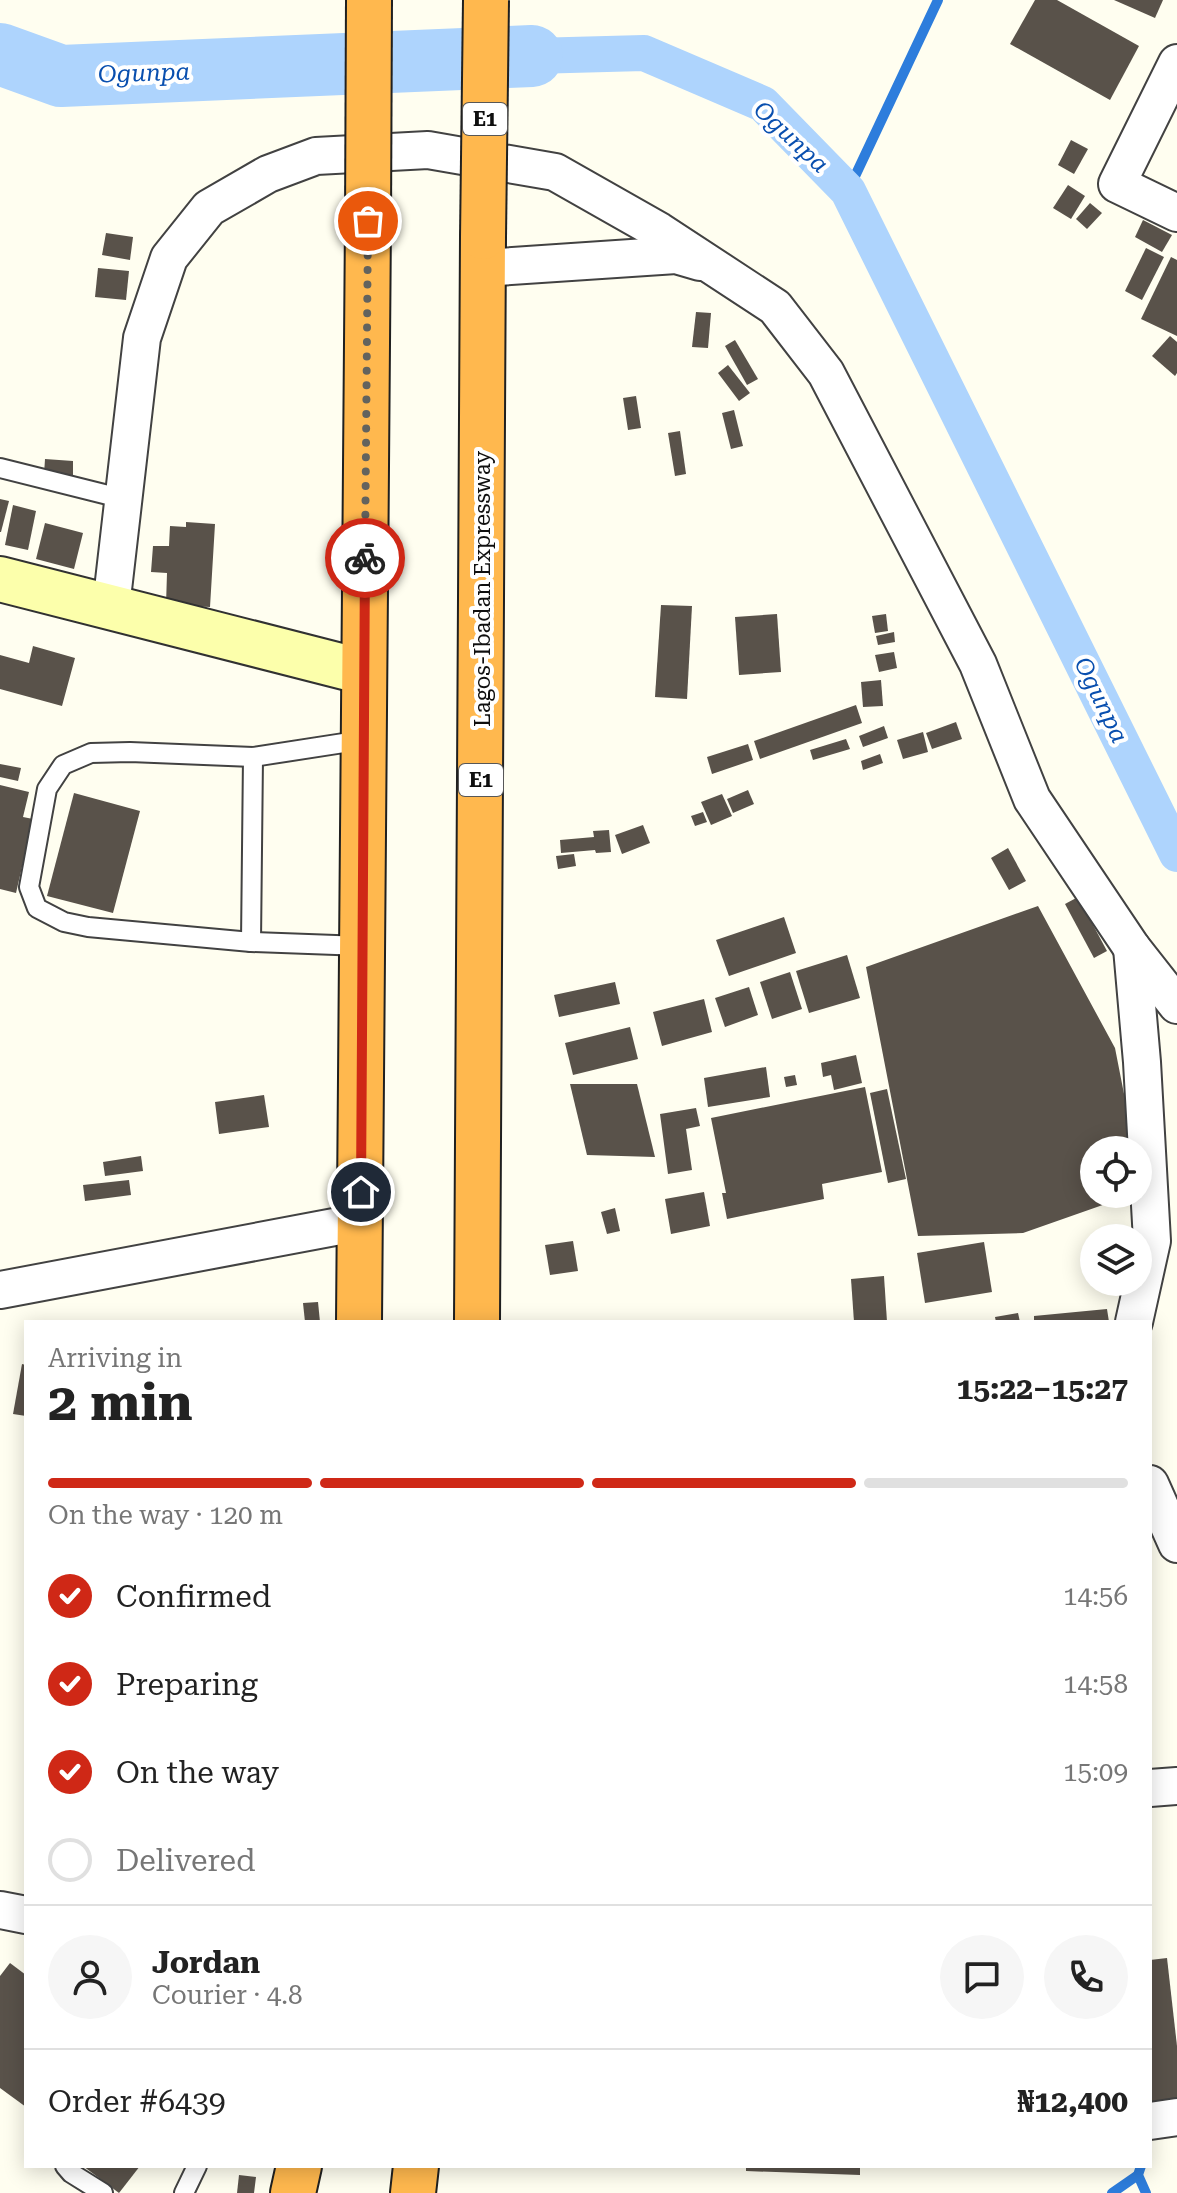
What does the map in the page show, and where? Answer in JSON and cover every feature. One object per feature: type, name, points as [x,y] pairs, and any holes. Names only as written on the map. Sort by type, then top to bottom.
[{"type":"highway","points":[[359,1320],[369,0]]},
{"type":"highway","name":"Lagos-Ibadan Expressway","points":[[477,1320],[486,0]]},
{"type":"highway","points":[[293,2193],[299,2168]]},
{"type":"highway","points":[[413,2193],[416,2168]]},
{"type":"street","points":[[1177,63],[1117,184],[1177,213]]},
{"type":"street","points":[[111,607],[142,338],[169,258],[209,208],[268,174],[316,156],[428,150],[555,172],[659,231],[775,307],[826,373],[978,664],[1032,799],[1132,948],[1166,992]]},
{"type":"street","points":[[483,253],[676,255],[716,267]]},
{"type":"street","points":[[0,579],[364,672]]},
{"type":"street","points":[[1132,948],[1152,1241],[1134,1320]]},
{"type":"street","points":[[0,1290],[361,1222]]},
{"type":"street","points":[[1152,1488],[1177,1544]]},
{"type":"street","points":[[1152,1788],[1177,1786]]},
{"type":"street","points":[[0,1910],[24,1915]]},
{"type":"street","points":[[1152,2121],[1177,2117]]},
{"type":"lane","points":[[0,468],[124,499]]},
{"type":"lane","points":[[363,946],[251,942],[88,927],[64,922],[37,908],[29,887],[47,789],[63,765],[91,753],[253,757],[364,740]]},
{"type":"lane","points":[[251,942],[253,757]]},
{"type":"lane","points":[[67,2168],[103,2193]]},
{"type":"lane","points":[[184,2193],[196,2168]]},
{"type":"building","points":[[1035,0],[1057,0],[1139,46],[1110,100],[1010,44]]},
{"type":"building","points":[[1114,0],[1163,0],[1155,18]]},
{"type":"building","points":[[1071,140],[1088,149],[1074,174],[1058,165]]},
{"type":"building","points":[[1068,185],[1085,196],[1071,219],[1053,208]]},
{"type":"building","points":[[1090,203],[1102,213],[1087,229],[1076,219]]},
{"type":"building","points":[[1143,220],[1172,235],[1162,252],[1135,237]]},
{"type":"building","points":[[106,233],[133,237],[130,260],[102,255]]},
{"type":"building","points":[[1146,248],[1164,257],[1142,300],[1125,291]]},
{"type":"building","points":[[1171,257],[1177,260],[1177,336],[1141,319]]},
{"type":"building","points":[[98,268],[129,271],[126,300],[95,297]]},
{"type":"building","points":[[696,312],[711,313],[708,348],[692,347]]},
{"type":"building","points":[[1170,336],[1177,342],[1175,376],[1152,356]]},
{"type":"building","points":[[735,340],[758,379],[747,385],[725,346]]},
{"type":"building","points":[[728,365],[750,393],[739,401],[718,373]]},
{"type":"building","points":[[636,396],[641,428],[628,430],[623,398]]},
{"type":"building","points":[[734,410],[743,446],[731,449],[722,413]]},
{"type":"building","points":[[680,431],[686,474],[675,476],[668,433]]},
{"type":"building","points":[[45,459],[73,461],[73,475],[44,474]]},
{"type":"building","points":[[0,499],[9,501],[1,532],[0,532]]},
{"type":"building","points":[[13,505],[36,511],[28,550],[5,545]]},
{"type":"building","points":[[186,522],[215,524],[210,607],[166,605],[167,573],[151,572],[153,546],[169,546],[170,526],[186,527]]},
{"type":"building","points":[[45,523],[83,533],[74,569],[36,559]]},
{"type":"building","points":[[661,605],[692,606],[687,699],[655,697]]},
{"type":"building","points":[[777,614],[781,672],[739,675],[735,617]]},
{"type":"building","points":[[886,614],[888,631],[875,633],[872,616]]},
{"type":"building","points":[[894,632],[895,642],[878,645],[876,636]]},
{"type":"building","points":[[33,646],[75,658],[62,706],[0,689],[0,655],[29,663]]},
{"type":"building","points":[[894,652],[897,668],[879,672],[875,655]]},
{"type":"building","points":[[881,680],[883,706],[863,707],[861,682]]},
{"type":"building","points":[[856,705],[862,723],[760,759],[754,741]]},
{"type":"building","points":[[956,722],[962,739],[932,749],[926,733]]},
{"type":"building","points":[[884,726],[888,738],[863,747],[859,736]]},
{"type":"building","points":[[923,732],[928,752],[903,759],[897,740]]},
{"type":"building","points":[[846,739],[850,749],[813,760],[810,750]]},
{"type":"building","points":[[748,744],[753,760],[712,774],[707,757]]},
{"type":"building","points":[[880,754],[883,763],[863,770],[861,761]]},
{"type":"building","points":[[0,764],[21,768],[18,781],[0,777]]},
{"type":"building","points":[[0,785],[29,792],[23,817],[33,819],[16,893],[0,889]]},
{"type":"building","points":[[748,790],[754,804],[733,813],[727,799]]},
{"type":"building","points":[[74,793],[140,811],[113,913],[47,896]]},
{"type":"building","points":[[722,794],[732,816],[711,825],[701,802]]},
{"type":"building","points":[[703,812],[707,822],[695,826],[691,816]]},
{"type":"building","points":[[643,825],[650,843],[622,854],[615,835]]},
{"type":"building","points":[[609,830],[611,852],[561,853],[560,840],[594,837],[593,831]]},
{"type":"building","points":[[1008,848],[1026,881],[1009,890],[991,858]]},
{"type":"building","points":[[574,854],[576,866],[558,869],[556,856]]},
{"type":"building","points":[[1078,897],[1107,951],[1094,958],[1065,904]]},
{"type":"building","points":[[1038,906],[1115,1048],[1132,1136],[1080,1136],[1080,1208],[1094,1208],[1023,1233],[918,1236],[866,967]]},
{"type":"building","points":[[784,917],[796,953],[729,976],[716,940]]},
{"type":"building","points":[[847,955],[860,998],[809,1013],[796,971]]},
{"type":"building","points":[[790,972],[802,1009],[772,1019],[760,982]]},
{"type":"building","points":[[615,982],[620,1004],[559,1017],[554,995]]},
{"type":"building","points":[[749,987],[758,1015],[725,1027],[715,998]]},
{"type":"building","points":[[704,999],[712,1032],[662,1046],[653,1012]]},
{"type":"building","points":[[630,1027],[638,1059],[573,1075],[565,1043]]},
{"type":"building","points":[[856,1055],[862,1083],[834,1090],[831,1075],[823,1077],[821,1063]]},
{"type":"building","points":[[766,1067],[770,1097],[708,1107],[704,1078]]},
{"type":"building","points":[[795,1075],[797,1085],[786,1087],[784,1077]]},
{"type":"building","points":[[570,1084],[637,1084],[655,1157],[587,1155]]},
{"type":"building","points":[[865,1087],[882,1172],[822,1184],[824,1199],[727,1219],[722,1193],[726,1193],[711,1118]]},
{"type":"building","points":[[887,1089],[906,1179],[888,1183],[870,1093]]},
{"type":"building","points":[[264,1095],[269,1127],[219,1134],[215,1102]]},
{"type":"building","points":[[696,1108],[700,1126],[686,1129],[692,1170],[668,1174],[660,1114]]},
{"type":"building","points":[[141,1156],[143,1171],[105,1176],[103,1162]]},
{"type":"building","points":[[129,1180],[131,1195],[85,1201],[83,1185]]},
{"type":"building","points":[[704,1192],[710,1226],[671,1234],[665,1199]]},
{"type":"building","points":[[615,1208],[620,1231],[607,1234],[601,1212]]},
{"type":"building","points":[[573,1241],[578,1271],[550,1275],[545,1245]]},
{"type":"building","points":[[984,1242],[992,1292],[925,1303],[917,1253]]},
{"type":"building","points":[[884,1276],[887,1320],[854,1320],[851,1279]]},
{"type":"building","points":[[318,1302],[320,1320],[305,1320],[303,1303]]},
{"type":"building","points":[[1107,1309],[1109,1320],[1034,1320],[1034,1316]]},
{"type":"building","points":[[1018,1313],[1020,1320],[996,1320],[995,1317]]},
{"type":"building","points":[[22,1364],[24,1416],[13,1414]]},
{"type":"building","points":[[1167,1958],[1177,2046],[1177,2100],[1152,2103],[1152,1960]]},
{"type":"building","points":[[10,1963],[24,1974],[24,2106],[0,2088],[0,1976]]},
{"type":"building","points":[[86,2168],[138,2168],[119,2193]]},
{"type":"building","points":[[746,2168],[860,2168],[860,2175],[746,2171]]},
{"type":"building","points":[[239,2175],[256,2177],[254,2193],[237,2193]]},
{"type":"waterway","points":[[848,191],[938,0]]},
{"type":"waterway","name":"Ogunpa","points":[[532,56],[644,53],[763,104],[848,191],[1177,854]]},
{"type":"waterway","name":"Ogunpa","points":[[0,54],[61,76],[532,56]]},
{"type":"waterway","points":[[1140,2168],[1138,2175],[1146,2193]]},
{"type":"waterway","points":[[1112,2193],[1138,2175]]},
{"type":"way so far","points":[[365,558],[368,221]]},
{"type":"route","points":[[361,1192],[365,558]]}]
